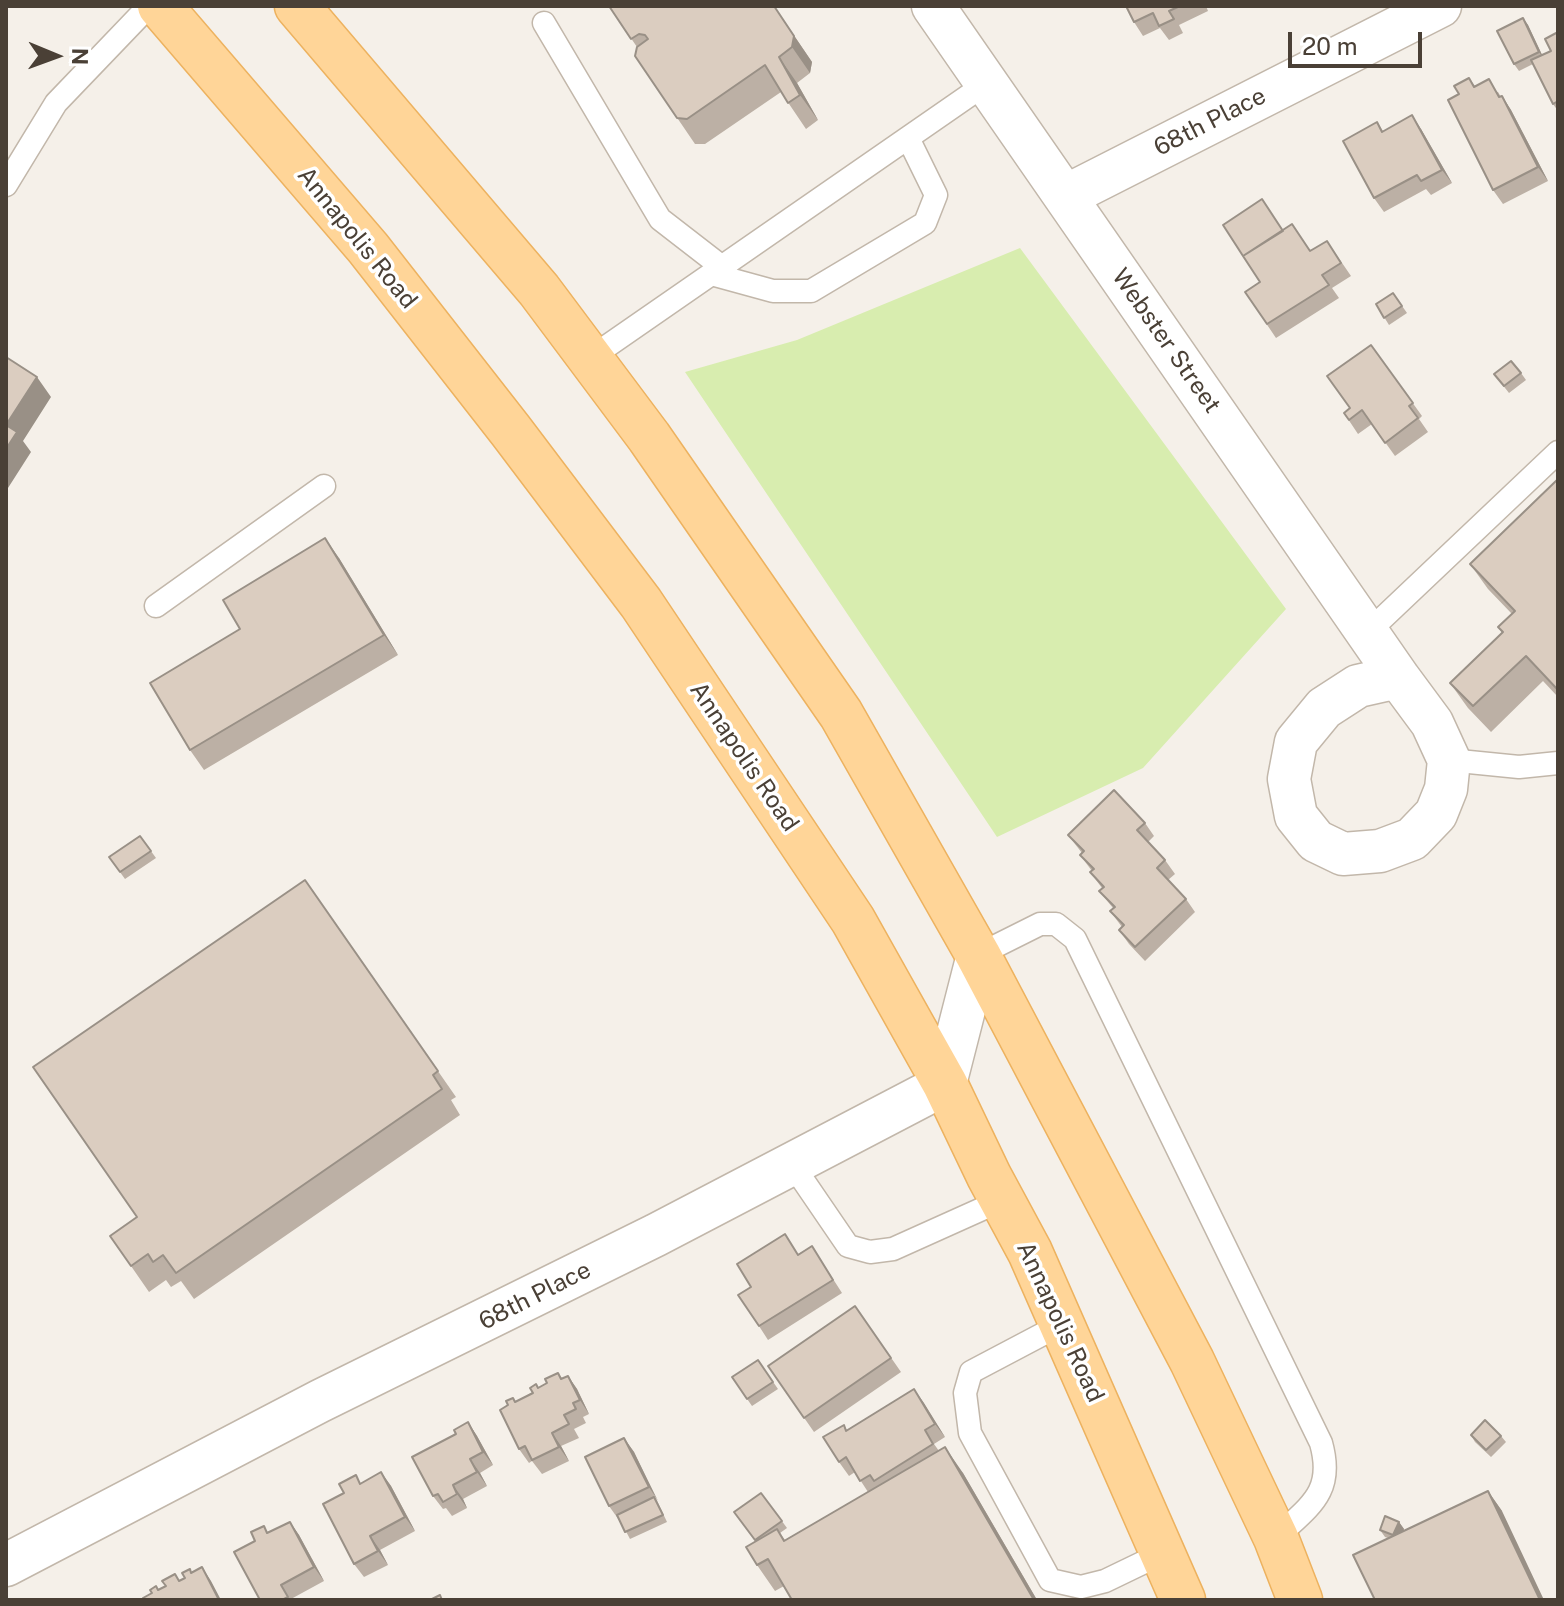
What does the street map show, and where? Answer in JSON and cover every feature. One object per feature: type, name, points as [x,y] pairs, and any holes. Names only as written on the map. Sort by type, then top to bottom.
[{"type":"main road","name":"Annapolis Road","points":[[160,6],[368,248],[641,603],[853,920],[945,1084],[1030,1252],[1183,1600]]},
{"type":"main road","points":[[297,6],[530,279],[649,437],[841,714],[978,955],[1192,1361],[1276,1538],[1300,1600]]},
{"type":"street","name":"Webster Street","points":[[933,6],[1398,677]]},
{"type":"street","name":"68th Place","points":[[1066,196],[1440,6]]},
{"type":"street","points":[[1398,677],[1432,723],[1449,760],[1446,789],[1436,814],[1412,839],[1380,851],[1343,854],[1316,841],[1296,816],[1289,779],[1296,742],[1324,708],[1346,693],[1358,686],[1398,677]]},
{"type":"street","points":[[945,1084],[978,955]]},
{"type":"street","name":"68th Place","points":[[6,1565],[320,1401],[534,1297],[945,1084]]},
{"type":"lane","points":[[6,185],[56,103],[149,6]]},
{"type":"lane","points":[[544,23],[660,219],[717,271],[773,291],[811,291],[925,223],[936,195],[908,138]]},
{"type":"lane","points":[[590,358],[987,83]]},
{"type":"lane","points":[[1367,633],[1558,452]]},
{"type":"lane","points":[[156,606],[324,486]]},
{"type":"lane","points":[[1449,760],[1519,767],[1558,763]]},
{"type":"lane","points":[[978,955],[1040,924],[1056,924],[1075,939],[1321,1443],[1327,1465],[1322,1490],[1311,1505],[1276,1538]]},
{"type":"lane","points":[[792,1164],[848,1246],[870,1252],[893,1249],[1002,1200]]},
{"type":"lane","points":[[1062,1324],[971,1372],[965,1393],[970,1433],[1050,1580],[1081,1587],[1105,1581],[1163,1553]]},
{"type":"green space","points":[[1020,248],[1286,609],[1143,768],[997,837],[685,372],[797,340]]},
{"type":"building","points":[[609,6],[774,6],[794,36],[792,47],[779,57],[800,95],[788,103],[765,65],[687,119],[677,118],[635,56],[637,47],[648,39],[639,34],[631,39]]},
{"type":"building","points":[[1126,6],[1180,6],[1169,11],[1174,19],[1159,26],[1153,13],[1134,22]]},
{"type":"building","points":[[1523,18],[1539,52],[1514,64],[1497,31]]},
{"type":"building","points":[[1558,32],[1558,101],[1553,104],[1531,60],[1551,51],[1545,39]]},
{"type":"building","points":[[1469,78],[1474,87],[1489,79],[1499,97],[1502,96],[1538,167],[1493,190],[1448,100],[1459,94],[1454,86]]},
{"type":"building","points":[[1412,115],[1442,170],[1421,181],[1417,175],[1374,198],[1343,141],[1377,122],[1382,132]]},
{"type":"building","points":[[1262,199],[1283,231],[1243,256],[1223,225]]},
{"type":"building","points":[[1292,224],[1310,251],[1327,241],[1341,263],[1322,275],[1329,285],[1267,324],[1245,292],[1260,282],[1243,256]]},
{"type":"building","points":[[1393,293],[1402,306],[1384,318],[1376,304]]},
{"type":"building","points":[[1371,345],[1413,403],[1409,406],[1418,418],[1385,443],[1362,410],[1349,420],[1344,413],[1350,408],[1327,376]]},
{"type":"building","points":[[6,357],[37,377],[6,425]]},
{"type":"building","points":[[1511,361],[1521,373],[1504,386],[1494,374]]},
{"type":"building","points":[[6,425],[17,432],[6,449]]},
{"type":"building","points":[[1558,479],[1558,690],[1526,656],[1473,706],[1450,683],[1503,632],[1498,627],[1515,611],[1470,564]]},
{"type":"building","points":[[325,538],[384,635],[190,750],[150,683],[240,629],[223,600]]},
{"type":"building","points":[[1114,790],[1145,823],[1137,830],[1165,860],[1157,868],[1186,899],[1135,947],[1119,930],[1124,925],[1110,911],[1115,907],[1099,891],[1104,887],[1090,872],[1094,869],[1080,855],[1084,851],[1068,835]]},
{"type":"building","points":[[140,836],[151,851],[120,872],[109,857]]},
{"type":"building","points":[[305,880],[438,1071],[433,1075],[442,1089],[176,1273],[163,1255],[153,1262],[148,1254],[131,1266],[110,1236],[137,1217],[33,1067]]},
{"type":"building","points":[[785,1234],[798,1255],[812,1246],[833,1280],[759,1326],[738,1295],[751,1287],[737,1264]]},
{"type":"building","points":[[855,1306],[891,1358],[804,1418],[768,1366]]},
{"type":"building","points":[[758,1360],[773,1382],[747,1399],[732,1377]]},
{"type":"building","points":[[558,1373],[561,1379],[568,1376],[580,1400],[573,1403],[576,1409],[564,1415],[569,1424],[552,1433],[559,1447],[532,1460],[525,1446],[519,1449],[500,1410],[508,1405],[506,1401],[513,1398],[515,1402],[533,1393],[530,1388],[536,1384],[538,1388],[547,1383],[545,1379]]},
{"type":"building","points":[[914,1389],[935,1424],[925,1430],[933,1444],[874,1481],[870,1475],[860,1481],[846,1457],[839,1462],[823,1437],[844,1425],[846,1431]]},
{"type":"building","points":[[1485,1420],[1501,1436],[1486,1450],[1471,1435]]},
{"type":"building","points":[[468,1422],[483,1452],[470,1459],[477,1472],[453,1485],[457,1494],[443,1502],[438,1494],[433,1496],[412,1457],[456,1434],[454,1430]]},
{"type":"building","points":[[624,1438],[649,1487],[609,1506],[585,1457]]},
{"type":"building","points":[[945,1447],[1034,1600],[792,1600],[768,1559],[757,1565],[746,1547],[777,1529],[784,1541]]},
{"type":"building","points":[[381,1472],[405,1517],[370,1536],[378,1551],[354,1564],[323,1504],[344,1493],[339,1484],[356,1475],[360,1484]]},
{"type":"building","points":[[1488,1491],[1540,1600],[1375,1600],[1353,1555]]},
{"type":"building","points":[[761,1493],[782,1521],[755,1540],[734,1512]]},
{"type":"building","points":[[654,1497],[663,1515],[625,1532],[617,1515]]},
{"type":"building","points":[[1385,1516],[1399,1522],[1393,1535],[1380,1530]]},
{"type":"building","points":[[290,1522],[314,1567],[281,1585],[288,1597],[260,1600],[234,1552],[255,1541],[251,1532],[264,1526],[267,1533]]},
{"type":"building","points":[[202,1567],[219,1600],[143,1598],[152,1593],[150,1590],[156,1586],[158,1590],[166,1586],[162,1581],[175,1574],[179,1581],[185,1578],[182,1573],[190,1569],[191,1573]]}]
